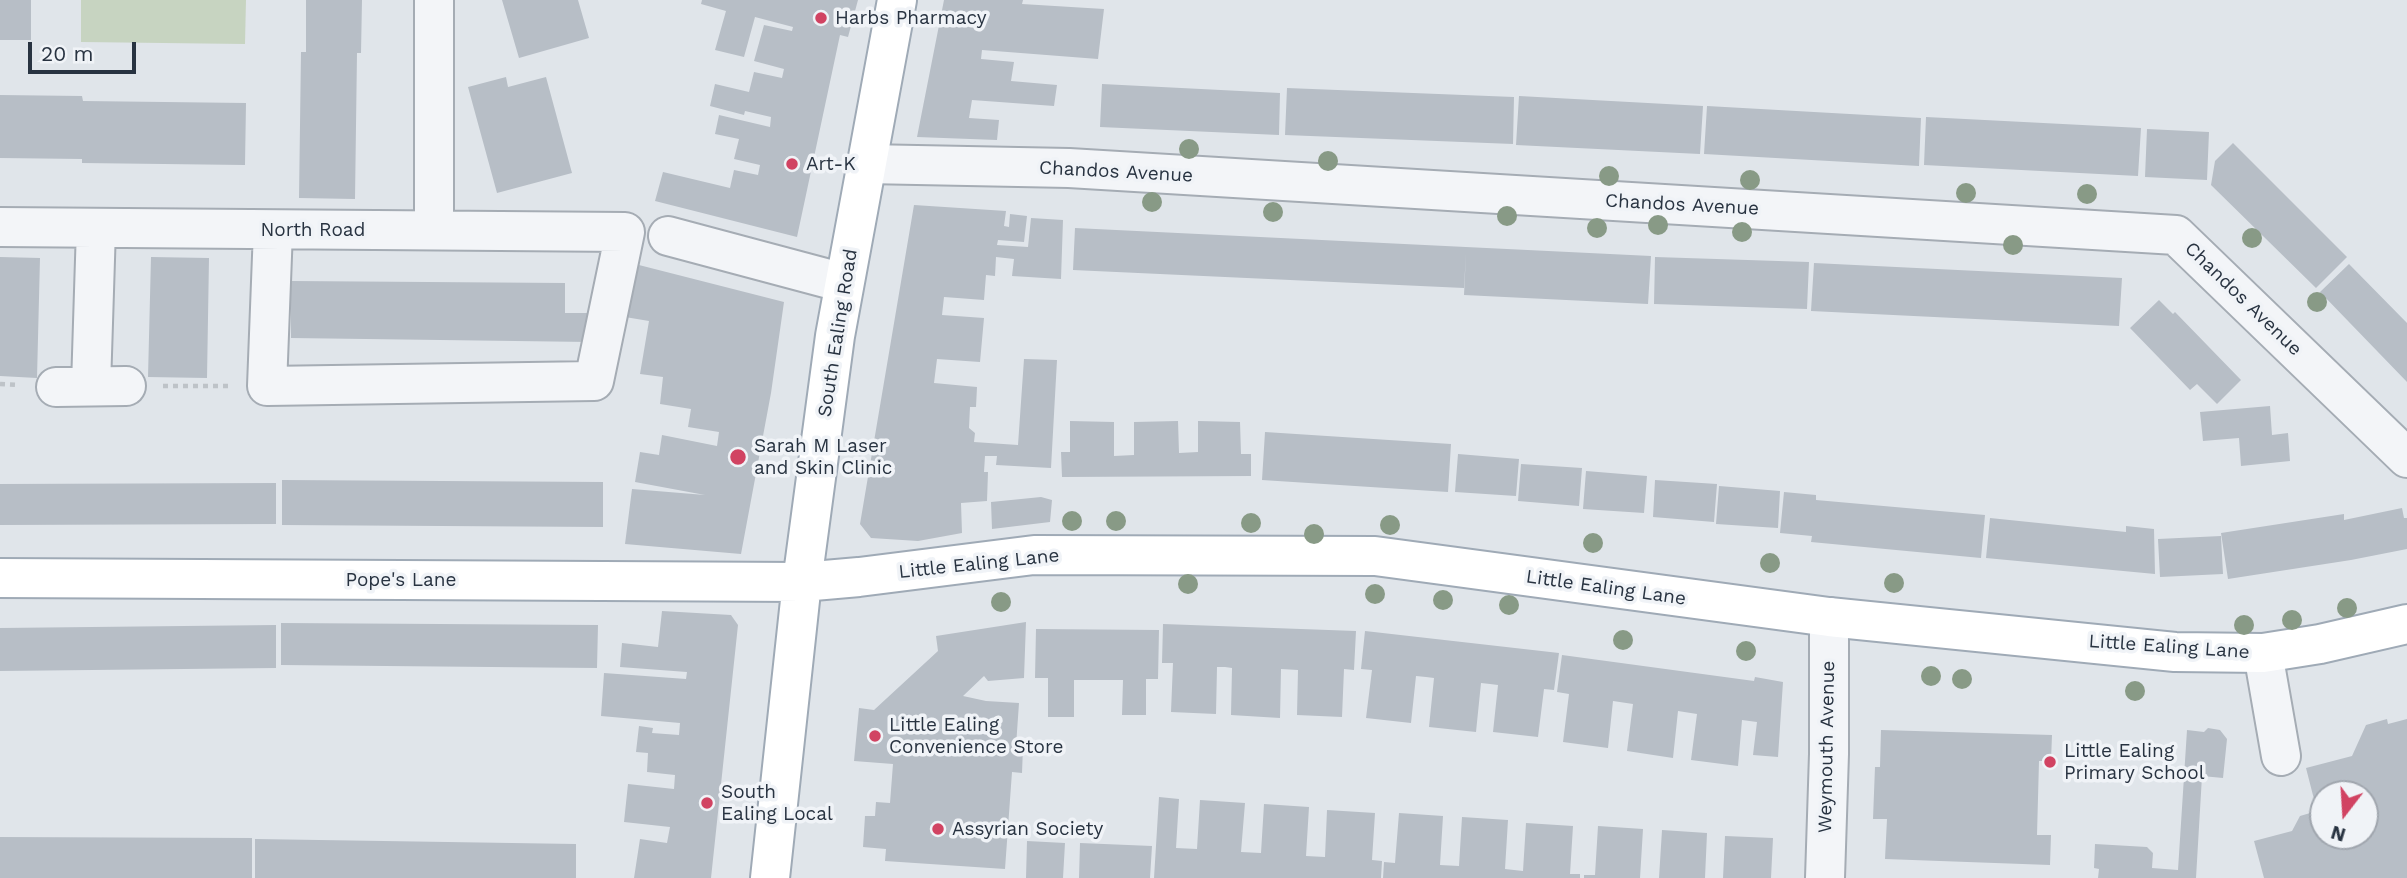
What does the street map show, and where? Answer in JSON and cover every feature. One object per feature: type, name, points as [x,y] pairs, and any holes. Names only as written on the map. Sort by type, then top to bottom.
[{"type":"main road","name":"South Ealing Road","points":[[770,878],[802,582],[844,283],[897,0]]},
{"type":"main road","name":"Little Ealing Lane","points":[[802,582],[1034,555],[1375,556],[1829,617],[2175,652],[2263,653],[2320,644],[2407,624]]},
{"type":"main road","name":"Pope's Lane","points":[[0,578],[802,582]]},
{"type":"street","points":[[434,0],[434,229]]},
{"type":"street","name":"Chandos Avenue","points":[[866,164],[1069,168],[2176,235],[2407,458]]},
{"type":"street","name":"North Road","points":[[0,227],[625,232],[594,382],[267,386]]},
{"type":"street","points":[[91,386],[96,228]]},
{"type":"street","points":[[267,386],[273,230]]},
{"type":"street","points":[[668,236],[844,283]]},
{"type":"street","name":"Weymouth Avenue","points":[[1825,878],[1829,617]]},
{"type":"street","points":[[2263,653],[2281,756]]},
{"type":"path","points":[[91,386],[267,386]]},
{"type":"green space","points":[[81,0],[246,0],[245,44],[81,42]]},
{"type":"building","points":[[0,0],[31,0],[31,40],[0,40]]},
{"type":"building","points":[[306,0],[362,0],[361,53],[357,53],[355,199],[299,198],[301,52],[306,52]]},
{"type":"building","points":[[502,0],[578,0],[589,38],[519,58]]},
{"type":"building","points":[[702,0],[858,0],[848,37],[840,35],[797,237],[655,201],[663,172],[730,188],[734,170],[758,175],[760,165],[734,159],[739,139],[715,134],[719,115],[770,127],[771,117],[745,111],[744,115],[710,106],[715,84],[749,92],[754,72],[782,78],[784,69],[754,61],[764,25],[792,31],[793,27],[755,17],[744,57],[715,50],[726,11],[701,4]]},
{"type":"building","points":[[944,0],[1023,0],[1022,4],[1104,9],[1098,59],[982,50],[981,59],[1014,62],[1011,81],[1057,85],[1054,106],[972,100],[969,118],[999,120],[997,140],[917,137]]},
{"type":"building","points":[[506,77],[508,87],[546,77],[572,173],[497,193],[468,87]]},
{"type":"building","points":[[1102,84],[1280,93],[1279,135],[1100,127]]},
{"type":"building","points":[[1287,88],[1514,97],[1513,144],[1285,135]]},
{"type":"building","points":[[0,95],[82,96],[83,101],[246,103],[245,165],[82,163],[82,159],[0,158]]},
{"type":"building","points":[[1519,96],[1703,106],[1700,154],[1516,145]]},
{"type":"building","points":[[1707,106],[1921,118],[1919,166],[1704,154]]},
{"type":"building","points":[[1926,117],[2141,128],[2138,176],[1924,165]]},
{"type":"building","points":[[2147,129],[2209,132],[2207,180],[2145,177]]},
{"type":"building","points":[[2233,143],[2347,257],[2316,288],[2211,185],[2215,161]]},
{"type":"building","points":[[914,205],[1006,211],[1004,226],[1009,227],[1010,214],[1027,216],[1024,242],[998,240],[997,245],[1028,247],[1031,218],[1063,220],[1061,279],[1012,276],[1014,259],[996,257],[995,276],[986,275],[984,300],[944,297],[942,315],[984,318],[980,362],[937,359],[934,383],[977,387],[976,407],[970,407],[969,428],[975,433],[974,442],[1018,445],[1024,359],[1057,360],[1051,468],[996,465],[997,456],[985,456],[984,472],[988,472],[987,501],[961,503],[962,533],[918,541],[871,538],[860,524]]},
{"type":"building","points":[[1075,228],[1651,256],[1648,304],[1464,295],[1466,253],[1464,288],[1073,270]]},
{"type":"building","points":[[0,257],[40,258],[37,378],[0,376]]},
{"type":"building","points":[[151,257],[209,258],[207,378],[148,377]]},
{"type":"building","points":[[1655,257],[1809,262],[1807,309],[1654,304]]},
{"type":"building","points":[[1814,263],[2122,278],[2119,326],[1811,311]]},
{"type":"building","points":[[635,264],[784,302],[771,393],[741,554],[625,544],[632,489],[705,495],[635,482],[640,452],[659,455],[662,435],[717,446],[719,432],[688,427],[691,409],[660,404],[663,377],[640,374],[649,321],[625,317]]},
{"type":"building","points":[[2349,264],[2407,323],[2407,382],[2320,292]]},
{"type":"building","points":[[291,281],[565,283],[565,313],[590,313],[590,342],[291,338]]},
{"type":"building","points":[[2159,300],[2173,314],[2175,312],[2241,380],[2217,404],[2197,384],[2190,390],[2130,328]]},
{"type":"building","points":[[2270,406],[2272,435],[2288,433],[2290,461],[2241,466],[2239,438],[2203,441],[2200,412]]},
{"type":"building","points":[[1070,421],[1114,422],[1114,456],[1134,455],[1134,422],[1178,421],[1179,453],[1198,452],[1198,421],[1240,422],[1241,454],[1251,454],[1251,476],[1062,477],[1061,452],[1070,452]]},
{"type":"building","points":[[1265,432],[1451,444],[1448,492],[1262,480]]},
{"type":"building","points":[[1458,454],[1519,459],[1516,496],[1455,492]]},
{"type":"building","points":[[1521,464],[1582,468],[1579,506],[1518,501]]},
{"type":"building","points":[[1586,471],[1647,476],[1644,513],[1583,509]]},
{"type":"building","points":[[282,480],[603,482],[603,527],[282,525]]},
{"type":"building","points":[[1655,480],[1717,484],[1714,522],[1653,517]]},
{"type":"building","points":[[276,483],[276,524],[0,525],[0,484]]},
{"type":"building","points":[[1719,486],[1780,491],[1778,528],[1716,524]]},
{"type":"building","points":[[1784,492],[1816,495],[1816,500],[1985,515],[1981,558],[1811,542],[1812,536],[1780,533]]},
{"type":"building","points":[[1041,497],[1052,500],[1050,522],[992,529],[991,502]]},
{"type":"building","points":[[2402,508],[2404,518],[2407,518],[2407,549],[2228,579],[2221,533],[2344,514],[2344,520]]},
{"type":"building","points":[[1990,518],[2126,532],[2126,526],[2154,529],[2155,574],[1986,558]]},
{"type":"building","points":[[2221,536],[2223,574],[2160,577],[2158,539]]},
{"type":"building","points":[[662,611],[731,615],[738,625],[711,878],[634,878],[640,839],[667,843],[670,827],[624,822],[628,784],[674,789],[675,775],[647,772],[648,753],[636,752],[639,726],[653,728],[652,733],[679,735],[680,723],[601,716],[604,673],[686,679],[687,672],[620,667],[622,643],[658,647]]},
{"type":"building","points":[[1026,622],[1024,678],[988,681],[984,676],[963,696],[986,701],[1019,703],[1016,746],[1023,747],[1022,773],[1012,772],[1005,869],[885,861],[886,849],[863,847],[865,816],[875,816],[876,802],[890,803],[893,764],[854,761],[859,708],[874,710],[938,651],[936,636]]},
{"type":"building","points":[[281,623],[598,625],[597,668],[281,665]]},
{"type":"building","points":[[1163,624],[1356,631],[1354,670],[1344,669],[1342,717],[1297,715],[1298,670],[1281,669],[1280,718],[1231,715],[1232,668],[1225,667],[1217,667],[1216,714],[1171,712],[1173,663],[1162,663]]},
{"type":"building","points":[[276,625],[276,668],[0,671],[0,628]]},
{"type":"building","points":[[1036,629],[1159,630],[1158,679],[1146,679],[1146,715],[1122,715],[1123,680],[1074,680],[1074,717],[1048,717],[1048,678],[1035,678]]},
{"type":"building","points":[[1365,631],[1559,653],[1554,690],[1544,689],[1538,737],[1493,732],[1498,685],[1481,683],[1476,732],[1429,727],[1434,678],[1416,676],[1411,723],[1366,718],[1372,670],[1361,669]]},
{"type":"building","points":[[1562,655],[1754,681],[1755,677],[1783,682],[1778,757],[1753,755],[1757,722],[1742,720],[1738,766],[1691,760],[1697,714],[1678,711],[1673,758],[1627,751],[1633,704],[1613,701],[1608,748],[1563,742],[1569,694],[1557,692]]},
{"type":"building","points":[[2387,719],[2388,724],[2407,719],[2407,878],[2264,878],[2254,841],[2292,831],[2300,816],[2309,813],[2309,850],[2379,850],[2379,780],[2309,780],[2306,768],[2352,756],[2366,725]]},
{"type":"building","points":[[2208,728],[2220,730],[2227,739],[2223,778],[2202,776],[2196,878],[2098,878],[2099,869],[2094,868],[2095,844],[2147,847],[2153,853],[2152,868],[2178,870],[2187,730],[2204,732]]},
{"type":"building","points":[[1881,730],[2052,735],[2051,761],[2039,761],[2037,835],[2051,835],[2050,865],[1885,859],[1887,819],[1873,819],[1875,767],[1880,767]]},
{"type":"building","points":[[1159,797],[1179,799],[1176,848],[1197,849],[1200,800],[1245,803],[1241,852],[1261,853],[1264,804],[1309,807],[1306,856],[1325,857],[1327,810],[1375,813],[1372,860],[1382,861],[1381,878],[1154,878]]},
{"type":"building","points":[[1399,813],[1443,816],[1440,865],[1459,866],[1462,817],[1508,820],[1505,869],[1523,871],[1526,823],[1573,826],[1570,874],[1580,874],[1580,878],[1383,878],[1384,862],[1395,863]]},
{"type":"building","points":[[1598,826],[1643,829],[1640,878],[1584,878],[1584,875],[1595,875]]},
{"type":"building","points":[[1662,830],[1707,833],[1705,878],[1659,878]]},
{"type":"building","points":[[1725,836],[1773,838],[1771,878],[1723,878]]},
{"type":"building","points":[[0,837],[252,838],[252,878],[0,878]]},
{"type":"building","points":[[255,839],[576,844],[576,878],[255,878]]},
{"type":"building","points":[[1027,841],[1065,843],[1063,878],[1026,878]]},
{"type":"building","points":[[1080,843],[1152,846],[1150,878],[1079,878]]},
{"type":"place","name":"Harbs Pharmacy","points":[[821,18]]},
{"type":"place","name":"Art-K","points":[[792,164]]},
{"type":"place","name":"Sarah M Laser and Skin Clinic","points":[[738,457]]},
{"type":"place","name":"Little Ealing Convenience Store","points":[[875,736]]},
{"type":"place","name":"Little Ealing Primary School","points":[[2050,762]]},
{"type":"place","name":"South Ealing Local","points":[[707,803]]},
{"type":"place","name":"Assyrian Society","points":[[938,829]]}]
